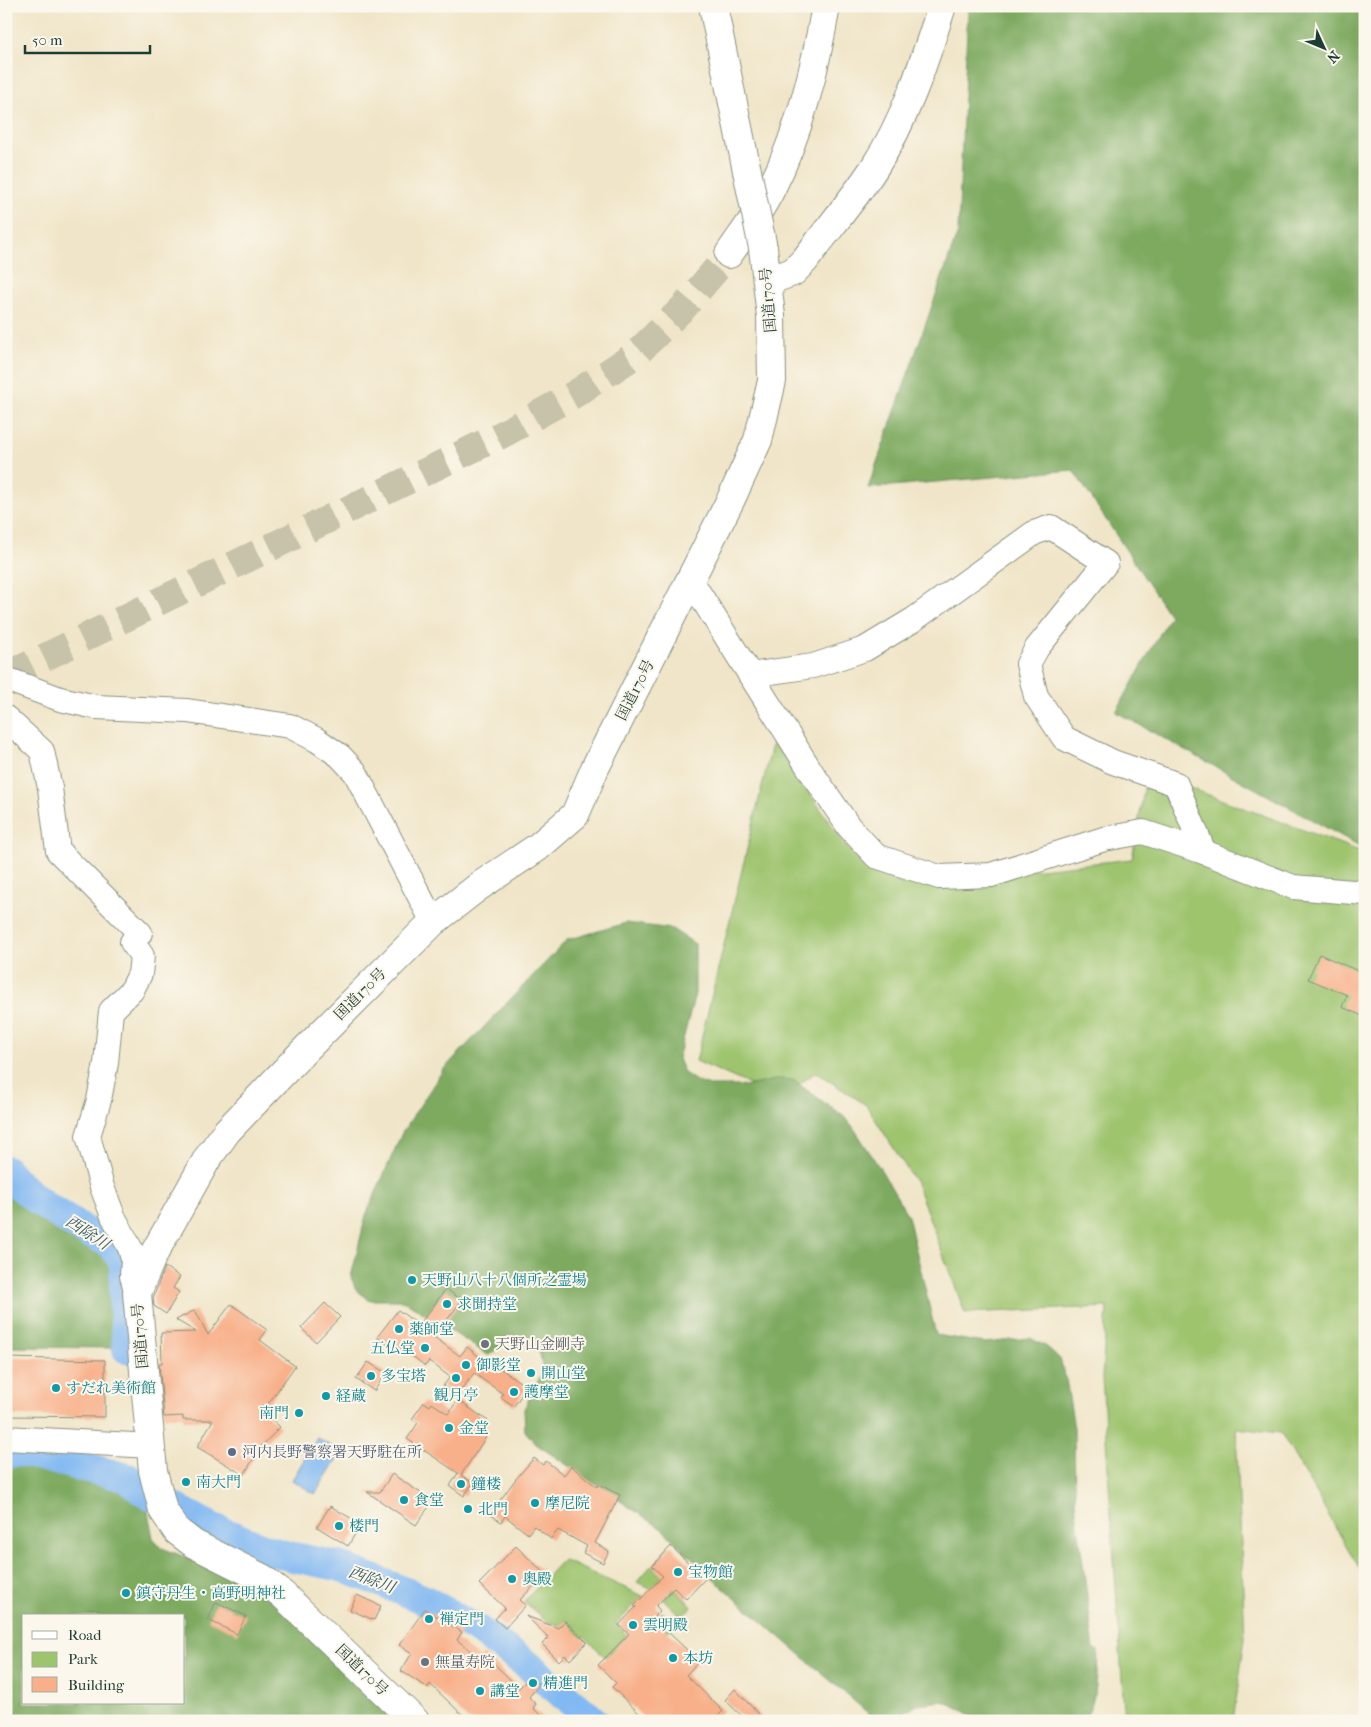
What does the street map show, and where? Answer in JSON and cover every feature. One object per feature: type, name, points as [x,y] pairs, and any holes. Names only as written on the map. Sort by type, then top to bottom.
[{"type":"highway","name":"国道170号","points":[[415,1721],[283,1595],[262,1578],[194,1544],[177,1531],[163,1510],[155,1478],[151,1446],[137,1293],[152,1257],[207,1159],[227,1131],[433,922],[478,887],[538,847],[575,815],[595,768],[731,499],[758,440],[772,381],[772,316],[763,248],[713,6]]},
{"type":"highway","points":[[768,281],[834,201],[864,160],[905,78],[920,39],[929,6]]},
{"type":"highway","points":[[768,281],[792,272],[805,260],[874,168],[898,124],[922,71],[942,6]]},
{"type":"highway","points":[[729,254],[770,191],[785,159],[805,102],[814,68],[824,11]]},
{"type":"street","points":[[750,675],[813,666],[865,649],[913,620],[1034,533],[1051,527],[1106,563],[1037,648],[1028,664],[1036,696],[1064,738],[1113,762],[1176,784],[1204,852]]},
{"type":"street","points":[[690,579],[812,773],[849,827],[876,856],[939,877],[991,875],[1104,839],[1143,832],[1204,852],[1293,887],[1365,892]]},
{"type":"street","points":[[6,678],[60,699],[96,707],[187,711],[290,726],[317,740],[340,756],[355,772],[433,922]]},
{"type":"street","points":[[6,718],[42,751],[50,788],[58,851],[140,933],[132,942],[142,956],[140,974],[132,990],[111,1011],[106,1063],[99,1100],[88,1136],[102,1187],[113,1216],[130,1248],[133,1259],[132,1276],[137,1293]]},
{"type":"street","points":[[6,1438],[151,1446]]},
{"type":"green space","points":[[968,6],[1365,6],[1365,849],[1116,712],[1170,616],[1073,470],[868,488],[958,232]]},
{"type":"green space","points":[[773,741],[849,850],[902,884],[1132,859],[1147,772],[1365,853],[1365,1578],[1281,1433],[1236,1428],[1245,1638],[1233,1721],[1145,1721],[1124,1710],[1102,1378],[1107,1307],[965,1313],[916,1183],[866,1105],[816,1072],[780,1098],[696,1061]]},
{"type":"green space","points":[[626,923],[672,929],[695,944],[695,994],[678,1059],[684,1073],[698,1082],[710,1086],[747,1086],[780,1079],[793,1080],[846,1118],[853,1127],[908,1216],[936,1335],[984,1343],[1030,1338],[1047,1347],[1060,1359],[1066,1379],[1074,1428],[1075,1502],[1094,1650],[1098,1651],[1094,1696],[1092,1705],[1083,1721],[982,1721],[942,1701],[919,1704],[893,1721],[876,1720],[721,1586],[662,1529],[536,1444],[525,1431],[524,1409],[544,1369],[539,1352],[514,1335],[508,1335],[495,1352],[488,1355],[408,1303],[398,1300],[370,1300],[356,1290],[351,1277],[366,1215],[402,1133],[443,1070],[567,940]]},
{"type":"green space","points":[[6,1177],[123,1245],[129,1333],[118,1348],[6,1347]]},
{"type":"green space","points":[[6,1448],[20,1448],[133,1474],[142,1481],[153,1538],[162,1548],[214,1568],[262,1591],[282,1608],[325,1654],[395,1721],[6,1721]]},
{"type":"green space","points":[[563,1560],[643,1596],[616,1624],[627,1635],[605,1657],[566,1620],[561,1626],[544,1620],[524,1601]]},
{"type":"green space","points":[[651,1566],[662,1577],[651,1589],[637,1582]]},
{"type":"green space","points":[[674,1589],[692,1606],[682,1617],[664,1600]]},
{"type":"green space","points":[[662,1612],[675,1624],[649,1651],[636,1639]]},
{"type":"water","points":[[317,1438],[341,1452],[315,1494],[292,1480]]},
{"type":"building","points":[[1319,954],[1365,974],[1365,1017],[1342,1007],[1347,995],[1308,979]]},
{"type":"building","points":[[165,1267],[180,1277],[173,1288],[179,1292],[166,1314],[154,1306],[153,1298]]},
{"type":"building","points":[[446,1289],[462,1300],[434,1337],[460,1356],[467,1347],[488,1364],[490,1361],[527,1387],[514,1406],[501,1397],[503,1394],[474,1373],[457,1396],[443,1386],[450,1377],[429,1361],[425,1366],[402,1348],[399,1347],[396,1351],[377,1337],[398,1310],[419,1325]]},
{"type":"building","points":[[325,1303],[340,1317],[316,1342],[301,1328]]},
{"type":"building","points":[[231,1304],[267,1330],[260,1340],[295,1366],[263,1411],[280,1427],[259,1449],[244,1475],[197,1447],[213,1420],[183,1420],[183,1416],[164,1417],[159,1363],[162,1363],[161,1333],[196,1332],[176,1320],[195,1310],[208,1335]]},
{"type":"building","name":"すだれ美術館","points":[[6,1358],[105,1360],[105,1417],[6,1416]]},
{"type":"building","name":"多宝塔","points":[[368,1362],[386,1373],[374,1391],[356,1379]]},
{"type":"building","name":"金堂","points":[[458,1400],[488,1421],[480,1433],[486,1437],[461,1475],[473,1483],[464,1496],[450,1486],[458,1473],[407,1439],[418,1423],[412,1419],[424,1402],[430,1406],[432,1403],[448,1414]]},
{"type":"building","points":[[534,1458],[543,1465],[546,1461],[564,1475],[571,1466],[597,1487],[598,1484],[620,1495],[595,1543],[609,1551],[603,1563],[583,1553],[587,1546],[558,1530],[551,1539],[534,1526],[528,1534],[505,1516],[501,1522],[490,1514]]},
{"type":"building","name":"食堂","points":[[392,1474],[433,1501],[416,1525],[367,1492],[380,1492]]},
{"type":"building","name":"楼門","points":[[330,1506],[361,1524],[348,1546],[317,1527]]},
{"type":"building","name":"奥殿","points":[[516,1546],[545,1574],[520,1600],[526,1605],[505,1628],[495,1619],[505,1608],[479,1584]]},
{"type":"building","points":[[671,1546],[705,1579],[686,1599],[674,1588],[656,1606],[660,1611],[653,1618],[699,1661],[686,1675],[723,1711],[713,1721],[647,1721],[612,1687],[616,1683],[598,1665],[629,1634],[619,1625],[636,1607],[634,1606],[663,1576],[652,1566]]},
{"type":"building","points":[[357,1595],[381,1606],[374,1620],[350,1610]]},
{"type":"building","points":[[216,1602],[246,1616],[237,1634],[208,1620]]},
{"type":"building","points":[[425,1609],[462,1632],[457,1640],[480,1658],[484,1654],[519,1688],[530,1677],[539,1685],[529,1697],[536,1704],[533,1708],[547,1721],[469,1721],[430,1684],[428,1688],[401,1671],[412,1653],[399,1645]]},
{"type":"building","points":[[526,1616],[558,1628],[565,1621],[587,1642],[570,1660],[565,1655],[559,1661],[542,1644],[549,1638]]},
{"type":"building","points":[[735,1689],[765,1721],[747,1721],[725,1700]]},
{"type":"waterway","name":"西除川","points":[[6,1170],[19,1185],[44,1205],[86,1232],[111,1243],[124,1262],[124,1306],[127,1349]]},
{"type":"waterway","name":"西除川","points":[[6,1454],[19,1451],[128,1478],[140,1489],[213,1528],[288,1556],[338,1566],[425,1600],[478,1630],[528,1665],[594,1721]]},
{"type":"tunnel","points":[[6,676],[501,435],[575,394],[635,355],[684,307],[729,254]]},
{"type":"place","name":"天野山八十八個所之霊場","points":[[412,1280]]},
{"type":"place","name":"求聞持堂","points":[[447,1304]]},
{"type":"place","name":"薬師堂","points":[[399,1329]]},
{"type":"place","name":"天野山金剛寺","points":[[485,1344]]},
{"type":"place","name":"五仏堂","points":[[425,1348]]},
{"type":"place","name":"御影堂","points":[[466,1365]]},
{"type":"place","name":"開山堂","points":[[531,1373]]},
{"type":"place","name":"多宝塔","points":[[371,1376]]},
{"type":"place","name":"観月亭","points":[[456,1378]]},
{"type":"place","name":"すだれ美術館","points":[[56,1388]]},
{"type":"place","name":"護摩堂","points":[[514,1392]]},
{"type":"place","name":"経蔵","points":[[326,1396]]},
{"type":"place","name":"南門","points":[[299,1413]]},
{"type":"place","name":"金堂","points":[[449,1428]]},
{"type":"place","name":"河内長野警察署天野駐在所","points":[[232,1452]]},
{"type":"place","name":"南大門","points":[[186,1482]]},
{"type":"place","name":"鐘楼","points":[[461,1484]]},
{"type":"place","name":"食堂","points":[[404,1500]]},
{"type":"place","name":"摩尼院","points":[[535,1503]]},
{"type":"place","name":"北門","points":[[468,1509]]},
{"type":"place","name":"楼門","points":[[339,1526]]},
{"type":"place","name":"宝物館","points":[[678,1572]]},
{"type":"place","name":"奥殿","points":[[512,1579]]},
{"type":"place","name":"鎮守丹生・高野明神社","points":[[126,1593]]},
{"type":"place","name":"禅定門","points":[[429,1619]]},
{"type":"place","name":"雲明殿","points":[[633,1625]]},
{"type":"place","name":"本坊","points":[[673,1658]]},
{"type":"place","name":"無量寿院","points":[[425,1662]]},
{"type":"place","name":"精進門","points":[[533,1683]]},
{"type":"place","name":"講堂","points":[[480,1691]]}]
